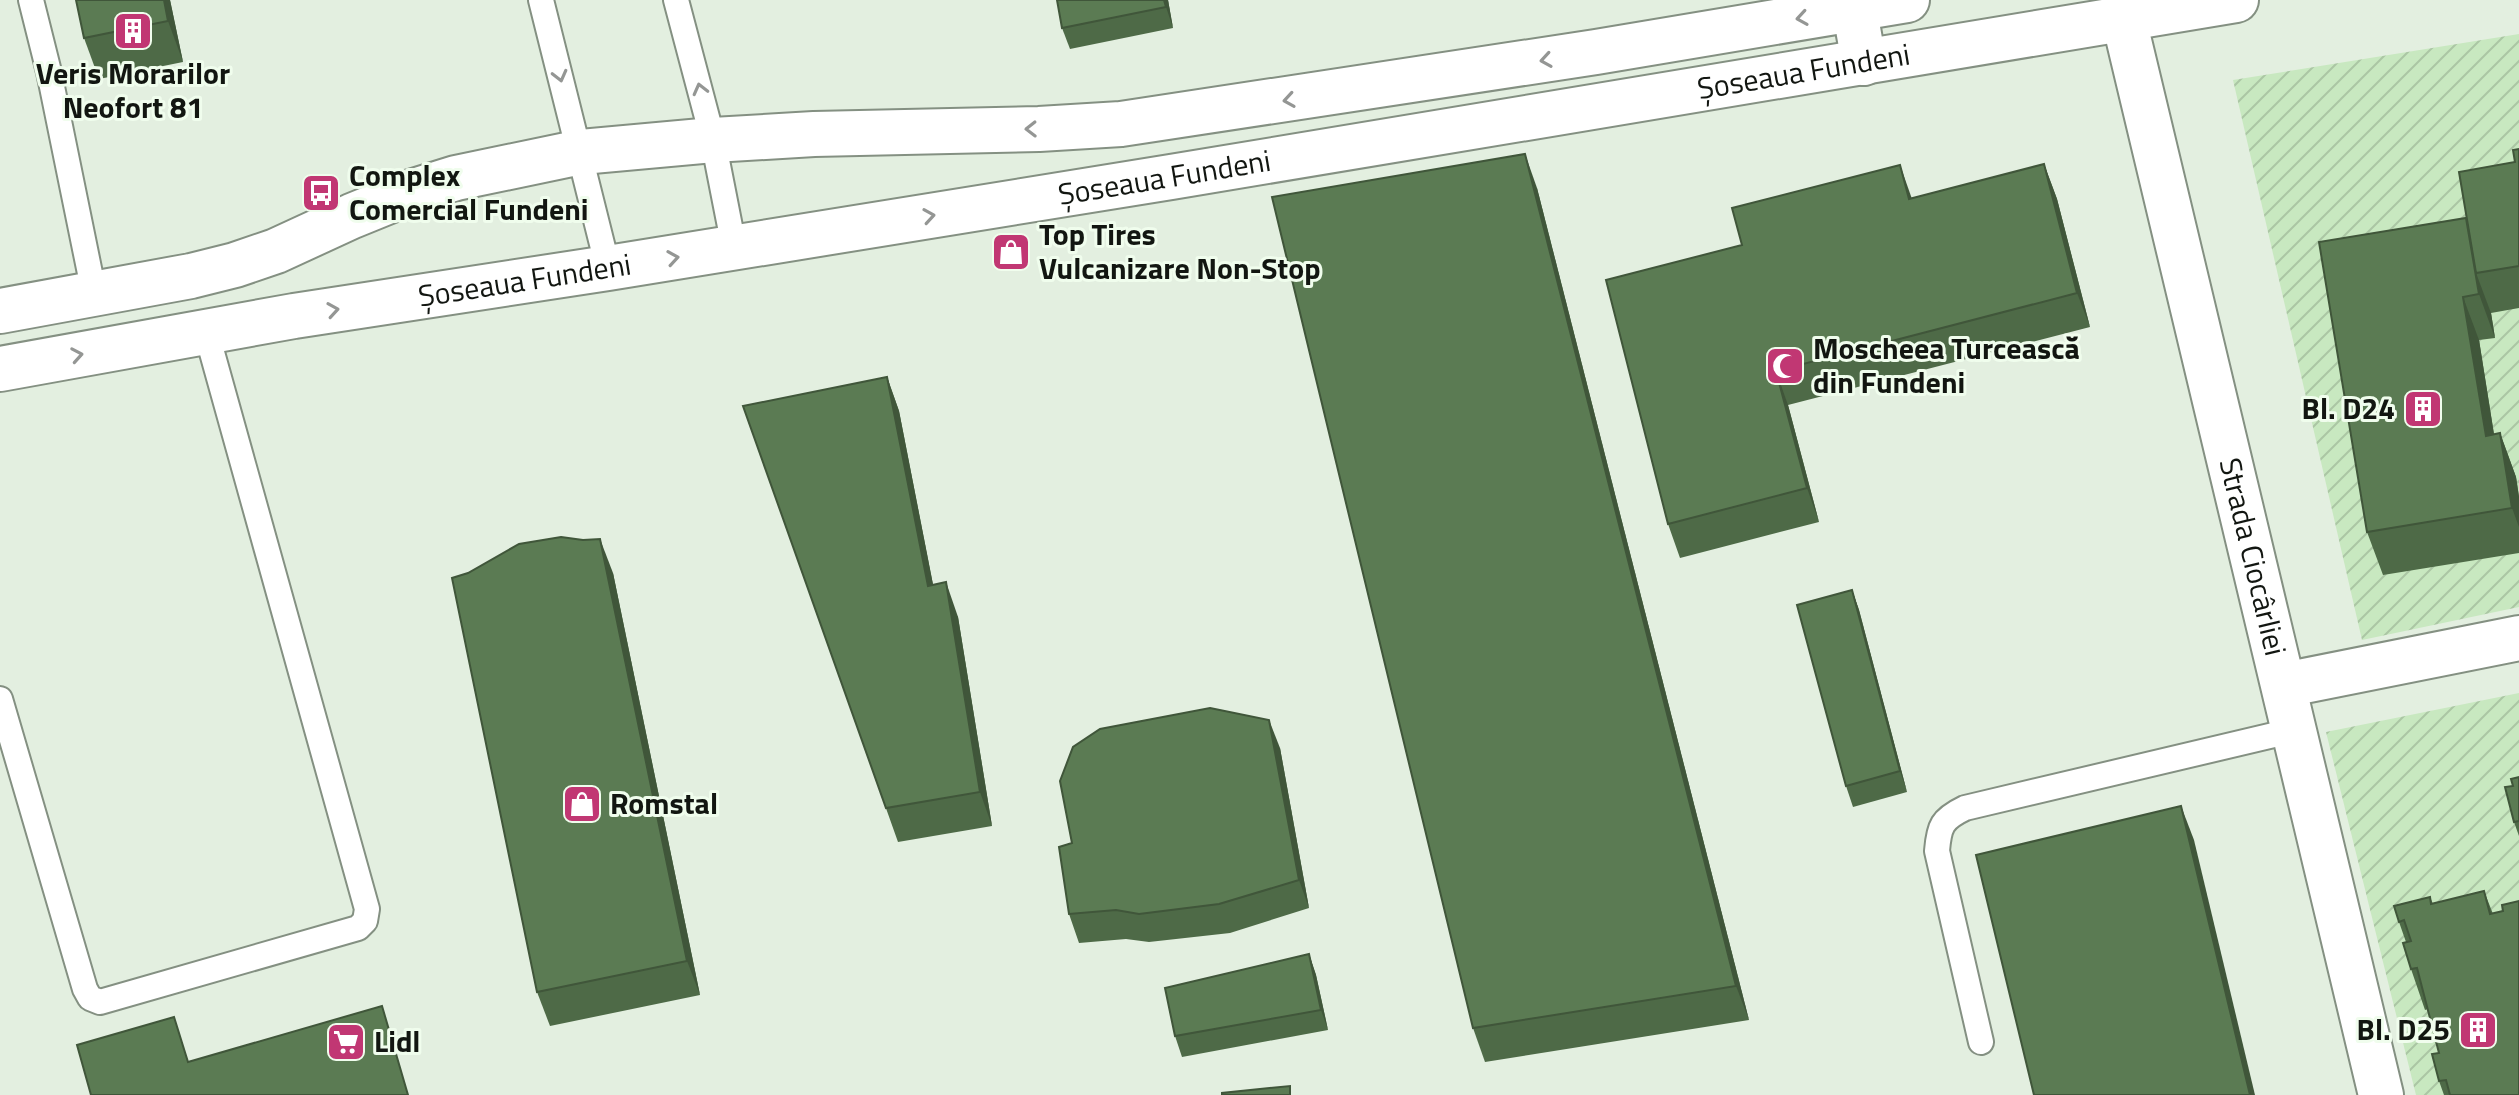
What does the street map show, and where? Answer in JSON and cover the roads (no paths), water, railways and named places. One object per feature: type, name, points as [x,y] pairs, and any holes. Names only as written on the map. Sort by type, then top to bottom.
[{"type":"main road","name":"Șoseaua Fundeni","points":[[0,311],[235,265],[276,251],[411,192],[456,178],[581,152],[713,140],[1121,124],[1565,57],[1854,4],[1907,0]]},
{"type":"main road","name":"Șoseaua Fundeni","points":[[0,369],[206,331],[608,268],[2236,0]]},
{"type":"main road","points":[[1854,4],[1864,63]]},
{"type":"main road","name":"Strada Ciocârliei","points":[[2124,20],[2381,1095]]},
{"type":"main road","points":[[2284,685],[2519,638]]},
{"type":"lane","points":[[31,0],[49,72],[94,293]]},
{"type":"lane","points":[[541,0],[608,268]]},
{"type":"lane","points":[[676,0],[713,140],[734,247]]},
{"type":"lane","points":[[0,699],[90,998],[100,1002],[358,928],[365,921],[367,909],[206,331]]},
{"type":"lane","points":[[1981,1042],[1937,851],[1939,831],[1949,816],[1965,808],[2295,730]]},
{"type":"place","name":"Veris Morarilor Neofort 81","points":[[133,31]]},
{"type":"place","name":"Complex Comercial Fundeni","points":[[321,193]]},
{"type":"place","name":"Top Tires Vulcanizare Non-Stop","points":[[1011,252]]},
{"type":"place","name":"Moscheea Turcească din Fundeni","points":[[1785,366]]},
{"type":"place","name":"Bl. D24","points":[[2423,409]]},
{"type":"place","name":"Romstal","points":[[582,804]]},
{"type":"place","name":"Bl. D25","points":[[2478,1030]]},
{"type":"place","name":"Lidl","points":[[346,1042]]}]
